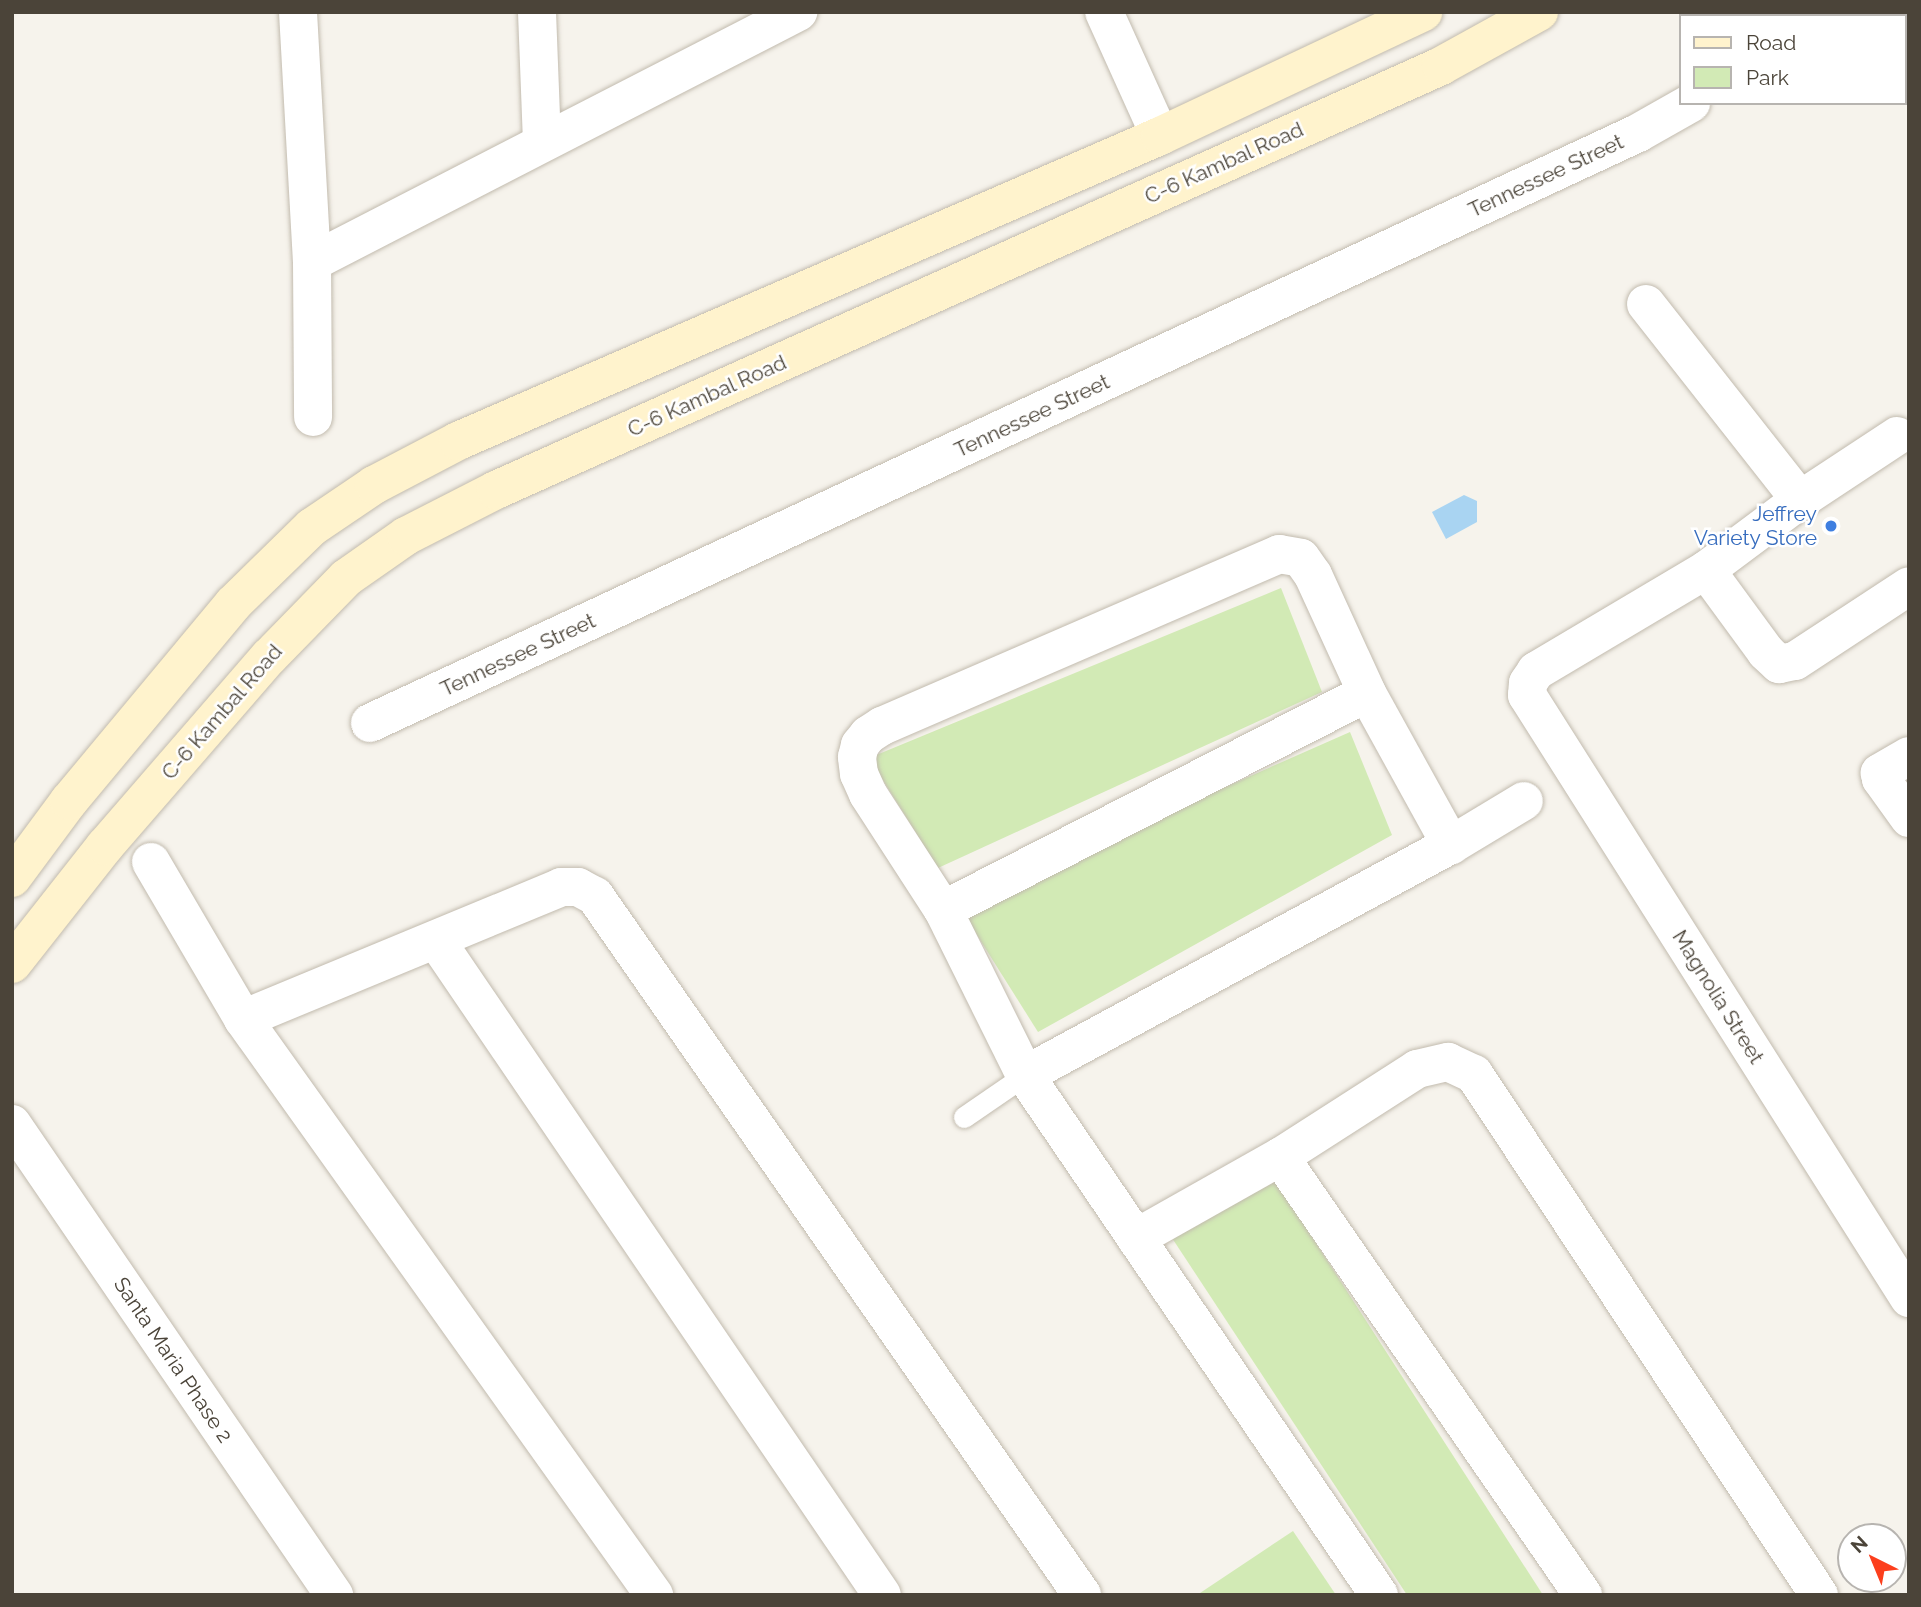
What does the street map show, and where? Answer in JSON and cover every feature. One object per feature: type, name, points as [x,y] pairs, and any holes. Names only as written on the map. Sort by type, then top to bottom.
[{"type":"main road","points":[[12,878],[69,801],[233,604],[312,527],[374,485],[458,441],[1160,136],[1423,12]]},
{"type":"main road","name":"C-6 Kambal Road","points":[[12,964],[105,846],[269,657],[346,578],[406,536],[496,490],[1441,66],[1539,12]]},
{"type":"street","points":[[298,12],[312,262],[313,417]]},
{"type":"street","points":[[537,12],[542,143]]},
{"type":"street","points":[[312,262],[542,143],[746,25],[798,12]]},
{"type":"street","points":[[1104,12],[1160,136]]},
{"type":"street","name":"Tennessee Street","points":[[370,723],[1579,160],[1687,105]]},
{"type":"street","points":[[1646,304],[1800,500]]},
{"type":"street","points":[[1897,436],[1800,500],[1706,570],[1766,652],[1779,664],[1795,661],[1909,586]]},
{"type":"street","points":[[1379,1595],[1025,1075],[943,910],[868,794],[859,774],[857,757],[860,745],[882,726],[1279,554],[1301,558],[1313,575],[1367,693],[1451,845]]},
{"type":"street","name":"Magnolia Street","points":[[1706,570],[1536,671],[1528,682],[1527,695],[1909,1298]]},
{"type":"street","points":[[943,910],[1367,693]]},
{"type":"street","points":[[1909,756],[1881,773],[1881,779],[1909,818]]},
{"type":"street","points":[[1025,1075],[1451,845],[1524,801]]},
{"type":"street","points":[[151,862],[243,1019],[653,1595]]},
{"type":"street","points":[[243,1019],[561,887],[578,887],[595,896],[1082,1595]]},
{"type":"street","points":[[436,940],[882,1595]]},
{"type":"street","points":[[1136,1238],[1280,1157],[1417,1069],[1448,1062],[1474,1074],[1819,1595]]},
{"type":"street","name":"Santa Maria Phase 2","points":[[12,1124],[334,1595]]},
{"type":"street","points":[[1280,1157],[1583,1595]]},
{"type":"lane","points":[[964,1117],[1025,1075]]},
{"type":"green space","points":[[1281,588],[1322,692],[938,868],[869,758]]},
{"type":"green space","points":[[1350,732],[1392,835],[1038,1032],[958,905]]},
{"type":"green space","points":[[1276,1181],[1543,1595],[1407,1595],[1172,1238]]},
{"type":"green space","points":[[1293,1531],[1336,1595],[1197,1595]]},
{"type":"water","points":[[1464,495],[1477,501],[1477,522],[1446,539],[1432,512]]},
{"type":"place","name":"Jeffrey Variety Store","points":[[1831,526]]}]
